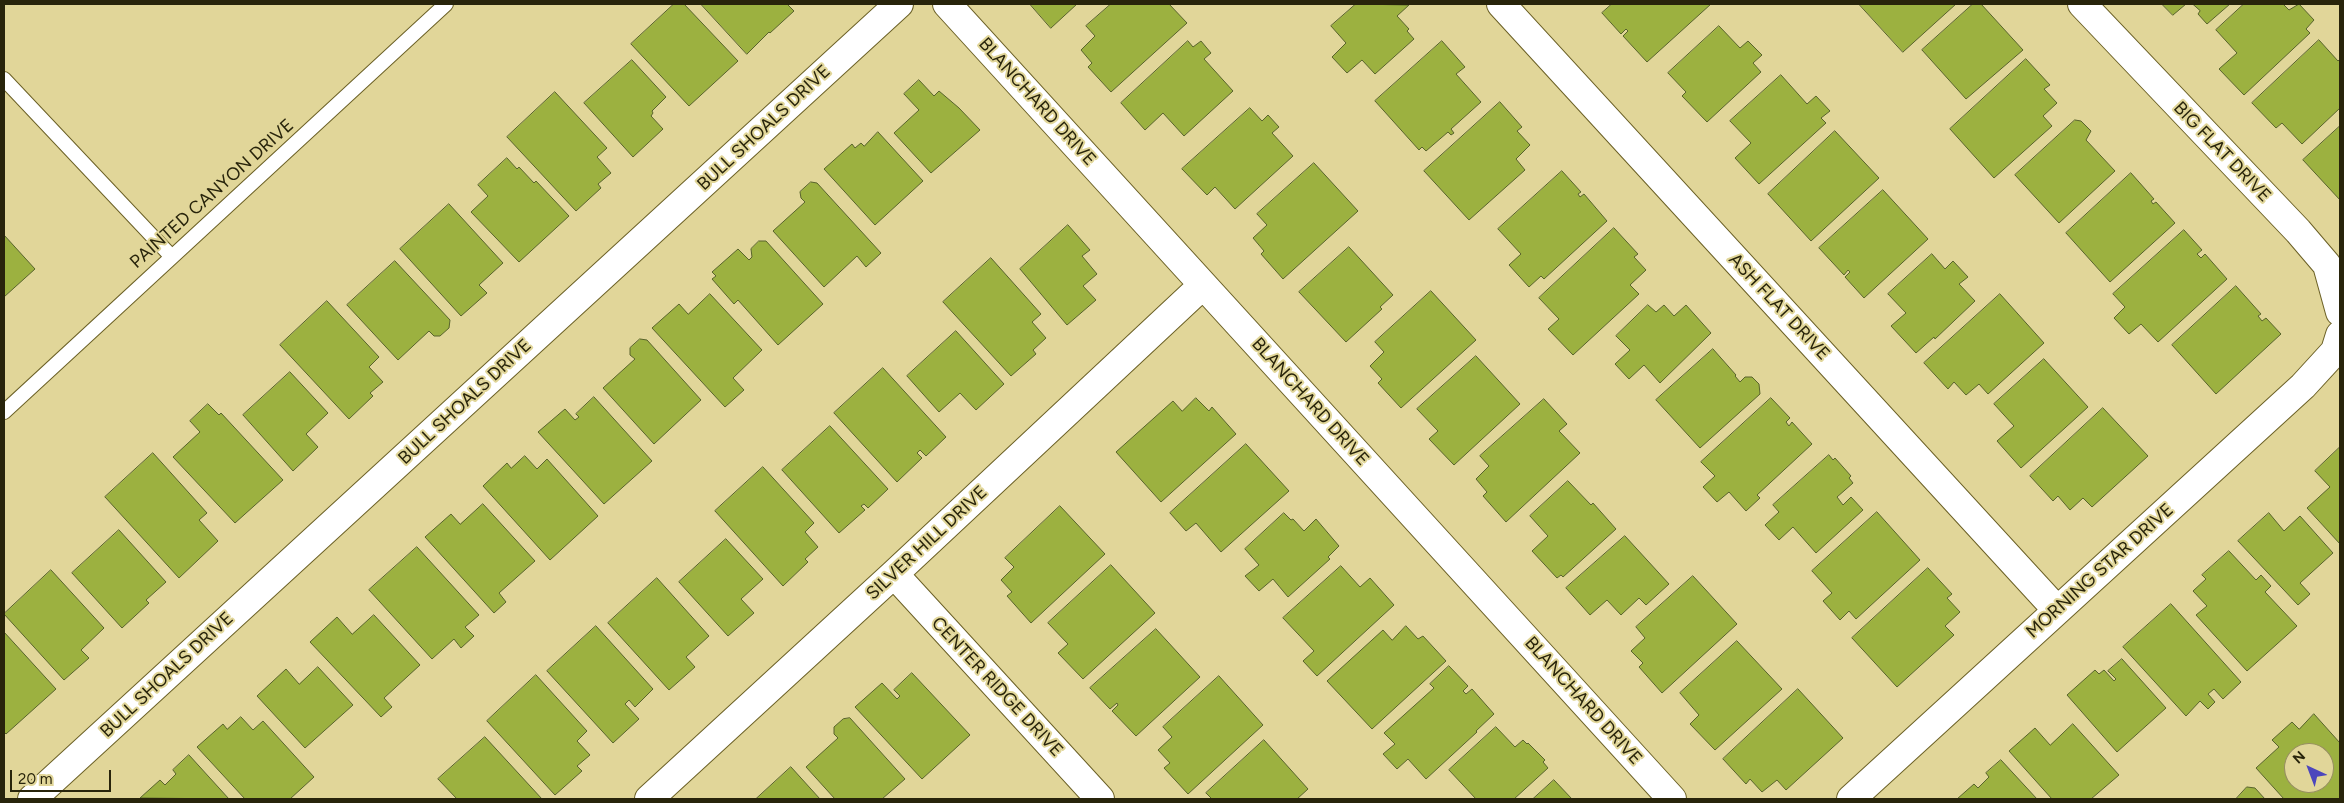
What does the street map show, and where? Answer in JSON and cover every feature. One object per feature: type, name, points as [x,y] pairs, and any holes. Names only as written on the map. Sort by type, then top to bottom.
[{"type":"street","name":"BULL SHOALS DRIVE","points":[[32,799],[899,4]]},
{"type":"street","name":"BLANCHARD DRIVE","points":[[947,4],[1672,799]]},
{"type":"street","name":"ASH FLAT DRIVE","points":[[1501,4],[2057,610]]},
{"type":"street","name":"BIG FLAT DRIVE","points":[[2082,4],[2298,231],[2327,265],[2340,312]]},
{"type":"street","name":"SILVER HILL DRIVE","points":[[648,799],[894,574],[1203,285]]},
{"type":"street","name":"MORNING STAR DRIVE","points":[[1851,799],[2303,386],[2335,351],[2340,335]]},
{"type":"street","name":"CENTER RIDGE DRIVE","points":[[894,574],[1100,799]]},
{"type":"lane","name":"PAINTED CANYON DRIVE","points":[[4,412],[446,4]]},
{"type":"lane","points":[[4,80],[171,256]]},
{"type":"building","points":[[674,4],[684,4],[738,61],[689,106],[631,44]]},
{"type":"building","points":[[701,4],[787,4],[794,11],[747,54]]},
{"type":"building","points":[[1030,4],[1077,4],[1051,28]]},
{"type":"building","points":[[1111,4],[1169,4],[1187,23],[1111,92],[1088,67],[1092,63],[1081,50],[1095,36],[1086,26]]},
{"type":"building","points":[[1356,4],[1409,5],[1397,16],[1409,29],[1407,31],[1414,39],[1375,74],[1362,60],[1347,73],[1332,57],[1346,43],[1331,26]]},
{"type":"building","points":[[1612,4],[1711,4],[1647,62],[1623,36],[1628,31],[1626,29],[1621,34],[1602,13]]},
{"type":"building","points":[[1859,4],[1956,4],[1903,52]]},
{"type":"building","points":[[1973,4],[1981,4],[2023,50],[1966,99],[1922,50]]},
{"type":"building","points":[[2162,4],[2186,4],[2173,15]]},
{"type":"building","points":[[2193,4],[2230,4],[2207,24],[2198,14],[2200,11]]},
{"type":"building","points":[[2244,4],[2283,4],[2289,10],[2299,4],[2314,20],[2306,29],[2310,33],[2244,95],[2219,69],[2237,53],[2216,30]]},
{"type":"building","points":[[1719,26],[1740,48],[1748,41],[1762,55],[1753,63],[1761,72],[1707,122],[1682,96],[1686,92],[1668,73]]},
{"type":"building","points":[[2319,40],[2338,61],[2340,59],[2340,108],[2302,144],[2282,123],[2276,128],[2252,103]]},
{"type":"building","points":[[1188,41],[1193,47],[1201,41],[1211,53],[1204,59],[1233,91],[1184,136],[1163,113],[1145,130],[1121,103]]},
{"type":"building","points":[[1442,41],[1465,67],[1456,74],[1481,102],[1451,129],[1454,133],[1451,135],[1448,132],[1426,151],[1422,147],[1419,150],[1375,101]]},
{"type":"building","points":[[2026,59],[2050,85],[2044,89],[2057,103],[2043,116],[2052,126],[1994,178],[1950,129]]},
{"type":"building","points":[[632,60],[666,97],[652,111],[651,116],[663,129],[633,157],[584,103]]},
{"type":"building","points":[[1781,75],[1807,104],[1816,96],[1830,111],[1821,118],[1826,123],[1759,184],[1735,158],[1751,143],[1730,121]]},
{"type":"building","points":[[919,80],[934,96],[939,91],[980,130],[931,173],[894,133],[919,110],[904,94]]},
{"type":"building","points":[[555,92],[607,148],[597,157],[611,173],[598,184],[601,188],[576,211],[507,137]]},
{"type":"building","points":[[1500,102],[1522,127],[1517,131],[1530,145],[1516,159],[1525,170],[1469,220],[1424,171]]},
{"type":"building","points":[[1250,108],[1262,121],[1268,115],[1279,127],[1272,133],[1293,156],[1235,209],[1215,187],[1207,195],[1182,169]]},
{"type":"building","points":[[2075,120],[2081,121],[2091,131],[2086,140],[2115,171],[2059,223],[2015,175]]},
{"type":"building","points":[[2340,126],[2340,200],[2303,160]]},
{"type":"building","points":[[1835,131],[1879,178],[1811,241],[1768,194]]},
{"type":"building","points":[[878,132],[923,181],[875,225],[824,169],[852,144],[855,148],[861,143],[864,146]]},
{"type":"building","points":[[507,158],[517,169],[519,167],[534,183],[536,181],[569,216],[519,262],[471,212],[488,196],[478,185]]},
{"type":"building","points":[[1314,163],[1358,211],[1283,279],[1261,254],[1264,251],[1253,238],[1267,225],[1257,214]]},
{"type":"building","points":[[1562,171],[1581,192],[1578,194],[1580,197],[1584,194],[1607,221],[1544,279],[1541,276],[1529,287],[1509,265],[1521,254],[1498,229]]},
{"type":"building","points":[[2131,173],[2154,199],[2151,201],[2153,204],[2156,202],[2175,223],[2110,282],[2066,233]]},
{"type":"building","points":[[811,182],[817,183],[881,253],[866,267],[857,256],[824,287],[773,231],[805,202],[801,198],[800,192]]},
{"type":"building","points":[[1883,190],[1928,239],[1864,298],[1845,277],[1850,272],[1848,270],[1844,275],[1819,248]]},
{"type":"building","points":[[449,204],[503,263],[479,285],[487,293],[461,316],[400,249]]},
{"type":"building","points":[[1068,225],[1090,250],[1082,256],[1097,274],[1083,286],[1096,300],[1067,325],[1020,269]]},
{"type":"building","points":[[1614,228],[1638,254],[1634,257],[1646,270],[1630,285],[1639,294],[1573,355],[1548,329],[1559,319],[1539,298]]},
{"type":"building","points":[[2184,230],[2202,250],[2197,254],[2201,258],[2205,254],[2227,279],[2158,342],[2141,324],[2129,334],[2114,318],[2125,307],[2113,294]]},
{"type":"building","points":[[4,235],[35,269],[4,297]]},
{"type":"building","points":[[759,241],[766,241],[823,304],[778,345],[738,300],[734,304],[712,279],[716,276],[712,272],[738,249],[749,260],[752,257],[751,249]]},
{"type":"building","points":[[1349,247],[1393,295],[1380,307],[1382,309],[1346,342],[1299,292]]},
{"type":"building","points":[[1932,254],[1945,269],[1953,261],[1968,277],[1959,284],[1975,301],[1935,339],[1934,337],[1916,353],[1891,326],[1906,313],[1888,294]]},
{"type":"building","points":[[991,258],[1041,314],[1032,322],[1046,338],[1033,350],[1036,354],[1011,376],[943,302]]},
{"type":"building","points":[[395,261],[450,320],[449,328],[440,336],[434,336],[429,331],[398,360],[347,305]]},
{"type":"building","points":[[2236,286],[2261,314],[2258,316],[2262,321],[2266,318],[2281,334],[2216,394],[2172,345]]},
{"type":"building","points":[[1431,291],[1476,340],[1401,408],[1378,383],[1382,379],[1370,366],[1384,352],[1375,342]]},
{"type":"building","points":[[710,294],[762,350],[733,378],[744,390],[725,407],[652,328],[679,304],[688,314]]},
{"type":"building","points":[[2000,294],[2044,343],[1988,394],[1979,384],[1966,395],[1954,382],[1948,389],[1924,363]]},
{"type":"building","points":[[327,301],[379,357],[369,367],[383,382],[370,393],[373,396],[349,419],[280,345]]},
{"type":"building","points":[[1648,305],[1656,312],[1664,305],[1674,316],[1686,305],[1711,333],[1660,383],[1644,365],[1629,379],[1615,364],[1630,350],[1616,336]]},
{"type":"building","points":[[956,331],[1004,384],[976,410],[960,393],[939,412],[907,376]]},
{"type":"building","points":[[640,339],[647,340],[701,400],[654,444],[603,388],[635,359],[630,355],[630,348]]},
{"type":"building","points":[[1713,349],[1740,382],[1745,377],[1752,377],[1759,384],[1760,394],[1700,448],[1656,400]]},
{"type":"building","points":[[1476,356],[1520,404],[1454,465],[1429,439],[1438,431],[1417,409]]},
{"type":"building","points":[[2044,359],[2088,407],[2021,468],[1997,441],[2014,426],[1994,404]]},
{"type":"building","points":[[883,368],[946,437],[926,456],[920,450],[917,453],[922,458],[897,482],[834,413]]},
{"type":"building","points":[[290,372],[328,413],[306,434],[318,447],[293,471],[243,415]]},
{"type":"building","points":[[594,397],[652,461],[604,504],[538,432],[565,409],[575,420],[579,417],[576,414]]},
{"type":"building","points":[[1196,398],[1209,411],[1212,407],[1236,434],[1161,502],[1116,452],[1173,401],[1182,411]]},
{"type":"building","points":[[1771,398],[1790,418],[1786,422],[1789,426],[1792,422],[1812,444],[1757,495],[1760,498],[1746,511],[1729,492],[1717,502],[1703,487],[1715,476],[1701,462]]},
{"type":"building","points":[[1544,399],[1567,424],[1559,431],[1580,453],[1506,522],[1483,496],[1487,492],[1476,479],[1489,466],[1480,456]]},
{"type":"building","points":[[208,404],[219,415],[221,413],[283,480],[235,523],[173,457],[200,432],[190,421]]},
{"type":"building","points":[[2103,408],[2148,456],[2092,507],[2083,498],[2070,510],[2058,496],[2053,501],[2030,476]]},
{"type":"building","points":[[830,426],[888,489],[868,508],[864,504],[861,506],[865,510],[839,533],[782,470]]},
{"type":"building","points":[[1246,444],[1289,491],[1221,552],[1196,523],[1186,531],[1170,513]]},
{"type":"building","points":[[2340,447],[2340,544],[2307,508],[2330,487],[2315,471]]},
{"type":"building","points":[[153,453],[207,513],[199,520],[218,541],[179,578],[105,497]]},
{"type":"building","points":[[1829,455],[1833,460],[1835,458],[1851,476],[1849,478],[1853,483],[1837,497],[1843,505],[1851,497],[1863,510],[1816,553],[1793,527],[1779,540],[1765,525],[1779,512],[1773,505]]},
{"type":"building","points":[[525,456],[537,469],[547,459],[598,516],[550,560],[483,486],[507,463],[511,468]]},
{"type":"building","points":[[763,467],[814,523],[805,532],[818,547],[805,559],[808,562],[783,586],[715,511]]},
{"type":"building","points":[[1568,481],[1591,505],[1593,503],[1616,529],[1563,577],[1561,575],[1557,578],[1532,551],[1548,536],[1530,516]]},
{"type":"building","points":[[483,504],[535,561],[499,593],[506,602],[494,613],[425,537],[451,514],[460,524]]},
{"type":"building","points":[[1060,506],[1105,554],[1031,623],[1007,596],[1012,592],[1001,580],[1014,567],[1005,558]]},
{"type":"building","points":[[1877,512],[1920,560],[1856,619],[1849,611],[1840,620],[1823,601],[1832,593],[1812,571]]},
{"type":"building","points":[[1284,513],[1291,520],[1293,519],[1304,531],[1316,519],[1339,546],[1328,557],[1330,559],[1288,597],[1273,579],[1259,591],[1245,576],[1259,565],[1245,549]]},
{"type":"building","points":[[2269,513],[2284,531],[2300,516],[2333,553],[2300,583],[2310,594],[2298,605],[2238,541]]},
{"type":"building","points":[[119,530],[166,582],[146,600],[149,603],[122,628],[72,573]]},
{"type":"building","points":[[1625,536],[1669,584],[1646,605],[1639,598],[1621,615],[1607,600],[1590,615],[1566,588]]},
{"type":"building","points":[[726,539],[763,579],[741,599],[754,613],[728,636],[679,582]]},
{"type":"building","points":[[417,547],[479,615],[465,627],[474,636],[461,648],[454,639],[432,659],[369,590]]},
{"type":"building","points":[[2229,551],[2256,580],[2261,575],[2271,586],[2265,592],[2297,626],[2247,671],[2196,615],[2207,606],[2193,591],[2206,579],[2202,575]]},
{"type":"building","points":[[1111,565],[1155,613],[1083,679],[1058,653],[1068,644],[1048,623]]},
{"type":"building","points":[[1341,566],[1360,587],[1370,578],[1394,605],[1317,676],[1303,661],[1314,651],[1283,618]]},
{"type":"building","points":[[1928,568],[1952,594],[1947,598],[1960,612],[1945,626],[1954,635],[1897,687],[1852,638]]},
{"type":"building","points":[[51,570],[104,628],[81,650],[89,658],[64,680],[4,614]]},
{"type":"building","points":[[1693,576],[1737,624],[1662,693],[1639,667],[1643,663],[1631,651],[1645,638],[1636,627]]},
{"type":"building","points":[[657,578],[709,636],[686,657],[695,667],[669,690],[608,623]]},
{"type":"building","points":[[2171,604],[2241,682],[2223,699],[2214,689],[2208,694],[2215,702],[2208,709],[2200,701],[2186,716],[2123,647]]},
{"type":"building","points":[[374,615],[420,665],[384,698],[392,707],[381,717],[310,642],[337,617],[352,634]]},
{"type":"building","points":[[596,626],[653,689],[635,707],[629,700],[625,704],[639,719],[613,743],[547,671]]},
{"type":"building","points":[[1406,626],[1418,639],[1423,636],[1446,661],[1372,729],[1327,681],[1383,630],[1392,640]]},
{"type":"building","points":[[1156,629],[1200,677],[1136,736],[1112,711],[1118,705],[1117,703],[1110,709],[1090,688]]},
{"type":"building","points":[[4,632],[56,689],[6,734],[4,732]]},
{"type":"building","points":[[1737,641],[1782,689],[1715,750],[1690,724],[1699,715],[1680,693]]},
{"type":"building","points":[[2122,659],[2166,708],[2117,752],[2067,695],[2095,670],[2099,674],[2104,670],[2114,681],[2116,679],[2108,671]]},
{"type":"building","points":[[1449,666],[1468,686],[1463,691],[1466,694],[1472,689],[1494,714],[1426,779],[1408,759],[1397,769],[1383,754],[1395,744],[1384,733],[1434,688],[1430,684]]},
{"type":"building","points":[[318,667],[353,705],[305,748],[257,696],[286,669],[299,684]]},
{"type":"building","points":[[912,673],[970,735],[922,779],[855,707],[882,683],[897,699],[900,696],[894,690]]},
{"type":"building","points":[[536,675],[587,731],[577,741],[590,755],[577,766],[582,771],[555,795],[487,721]]},
{"type":"building","points":[[1219,676],[1263,725],[1188,794],[1164,768],[1170,763],[1158,750],[1172,737],[1163,727]]},
{"type":"building","points":[[1798,689],[1843,738],[1786,790],[1777,780],[1762,792],[1750,779],[1746,784],[1723,759]]},
{"type":"building","points":[[2314,714],[2340,743],[2340,799],[2284,799],[2256,768],[2279,747],[2272,740],[2292,722],[2299,729]]},
{"type":"building","points":[[241,717],[253,730],[263,721],[314,777],[290,799],[245,799],[197,747],[223,724],[227,729]]},
{"type":"building","points":[[850,718],[905,779],[882,799],[835,799],[806,767],[838,738],[834,734],[834,727],[843,719]]},
{"type":"building","points":[[2073,724],[2119,775],[2091,799],[2052,799],[2009,751],[2035,728],[2050,745]]},
{"type":"building","points":[[1496,727],[1515,747],[1523,740],[1528,743],[1545,760],[1543,762],[1548,768],[1514,799],[1476,799],[1449,770]]},
{"type":"building","points":[[485,737],[542,799],[457,799],[438,779]]},
{"type":"building","points":[[1264,740],[1308,789],[1297,799],[1212,799],[1206,793]]},
{"type":"building","points":[[189,755],[229,799],[140,798],[160,780],[165,785],[176,774],[173,770]]},
{"type":"building","points":[[2001,760],[2037,799],[1957,799],[1974,784],[1978,788],[1989,777],[1986,773]]},
{"type":"building","points":[[791,767],[820,799],[756,799]]},
{"type":"building","points":[[1554,780],[1572,799],[1533,799]]},
{"type":"building","points":[[2247,787],[2255,788],[2265,799],[2236,799]]}]
